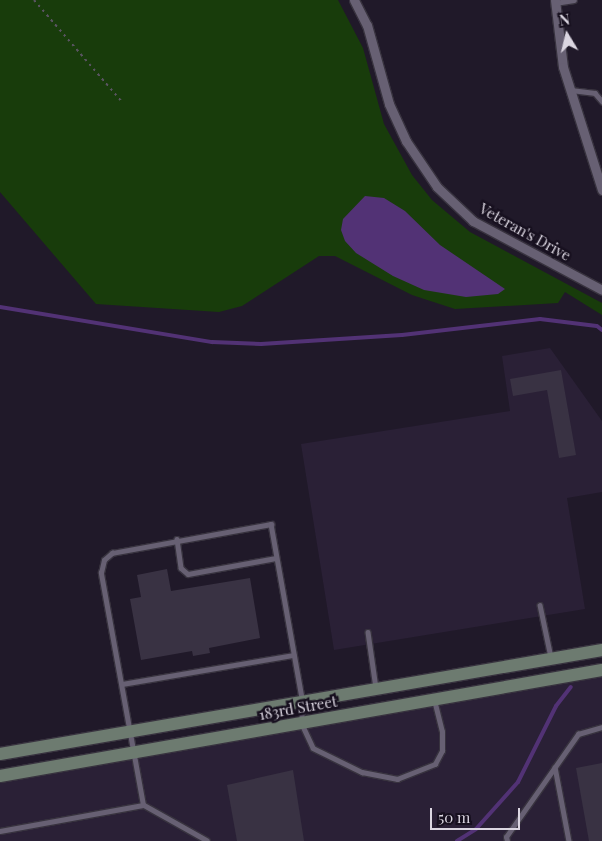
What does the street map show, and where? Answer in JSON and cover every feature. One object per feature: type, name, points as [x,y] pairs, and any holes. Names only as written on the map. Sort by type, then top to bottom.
[{"type":"street","name":"Veteran's Drive","points":[[354,0],[367,25],[389,104],[406,142],[437,187],[473,221],[602,290]]},
{"type":"street","points":[[555,2],[563,67],[602,190]]},
{"type":"street","name":"183rd Street","points":[[0,754],[602,650]]},
{"type":"street","name":"183rd Street","points":[[0,776],[602,670]]},
{"type":"lane","points":[[555,2],[574,0]]},
{"type":"lane","points":[[571,90],[587,91],[601,98]]},
{"type":"lane","points":[[143,805],[132,753],[122,684],[101,573],[104,560],[112,553],[128,548],[270,524],[302,702],[302,724],[313,748],[362,772],[397,779],[434,764],[442,751],[442,732],[434,700]]},
{"type":"lane","points":[[177,540],[181,568],[188,574],[276,558]]},
{"type":"lane","points":[[540,605],[551,659]]},
{"type":"lane","points":[[368,632],[376,689]]},
{"type":"lane","points":[[122,684],[294,655]]},
{"type":"lane","points":[[506,841],[506,837],[578,734],[602,727]]},
{"type":"lane","points":[[555,767],[569,841]]},
{"type":"lane","points":[[0,831],[143,805],[207,841]]},
{"type":"path","points":[[34,0],[122,102]]},
{"type":"shaded area","points":[[365,196],[384,198],[405,211],[440,245],[505,289],[498,294],[466,297],[424,290],[393,276],[356,253],[345,241],[341,230],[343,219]]},
{"type":"shaded area","points":[[550,348],[602,421],[602,492],[567,498],[585,609],[334,650],[301,444],[510,411],[502,356]]},
{"type":"shaded area","points":[[602,666],[602,841],[0,841],[0,771]]},
{"type":"green space","points":[[0,0],[338,0],[363,48],[384,124],[412,175],[432,200],[470,232],[602,303],[602,315],[565,292],[558,303],[455,309],[412,295],[335,256],[319,256],[242,306],[219,312],[96,304],[0,192]]},
{"type":"building","points":[[561,370],[576,455],[559,458],[547,390],[513,396],[510,379]]},
{"type":"building","points":[[167,569],[171,591],[250,578],[260,638],[209,648],[210,653],[193,656],[192,651],[141,660],[130,599],[141,597],[137,575]]},
{"type":"building","points":[[602,763],[602,841],[589,841],[576,768]]},
{"type":"building","points":[[293,770],[304,841],[237,841],[227,785]]},
{"type":"waterway","points":[[0,307],[212,342],[261,344],[402,335],[540,319],[597,326],[602,330]]},
{"type":"waterway","points":[[457,841],[476,829],[518,782],[556,706],[571,687]]}]
